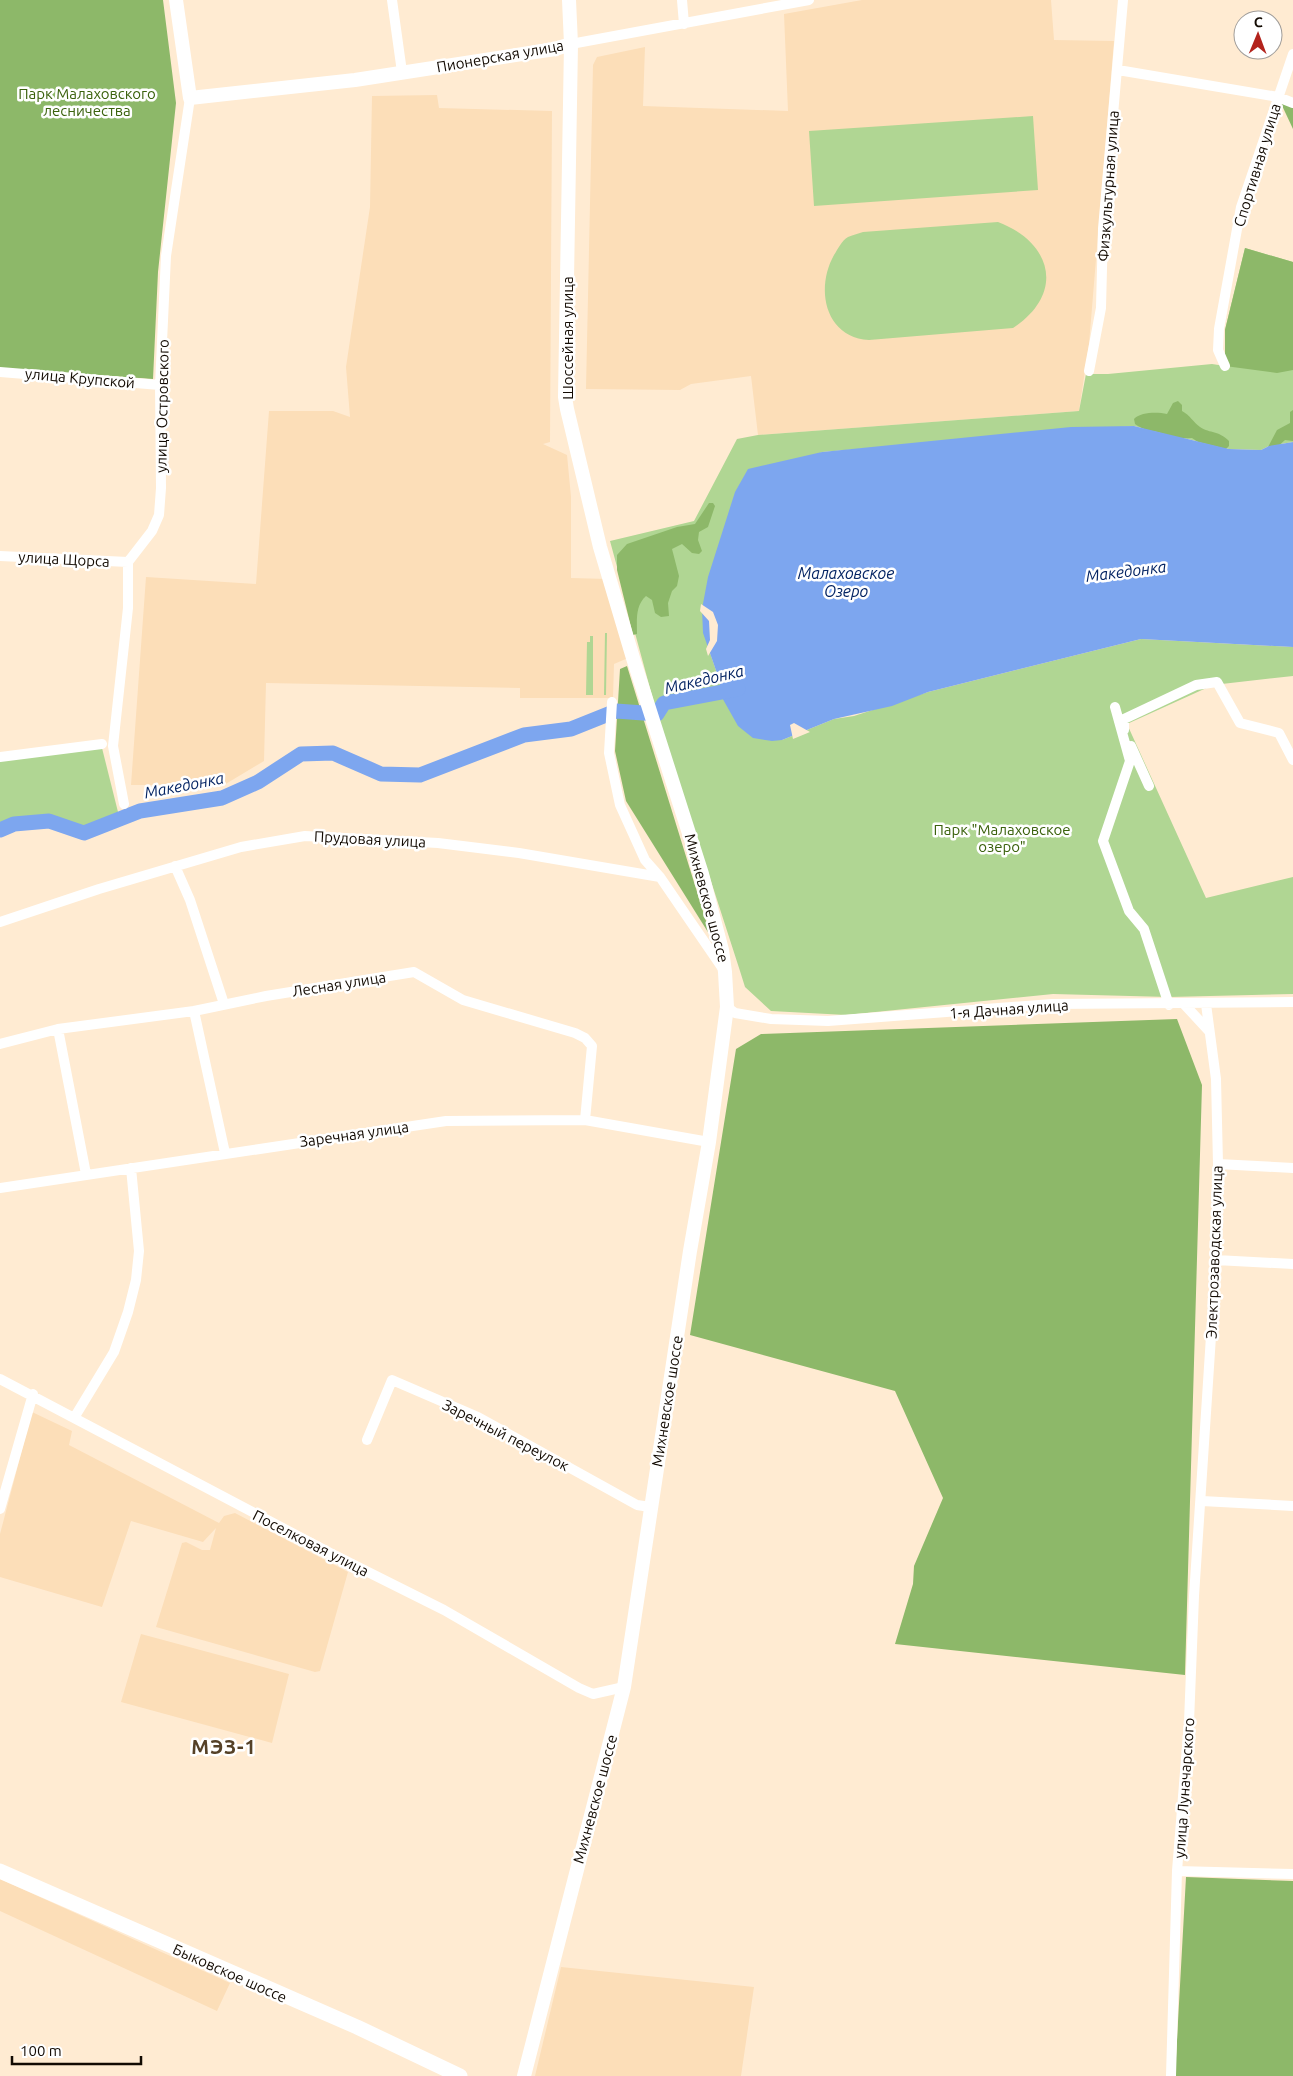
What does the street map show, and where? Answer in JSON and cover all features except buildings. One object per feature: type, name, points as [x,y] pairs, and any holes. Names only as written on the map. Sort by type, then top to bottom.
[{"type":"main road","name":"улица Островского","points":[[176,0],[190,98]]},
{"type":"main road","name":"Шоссейная улица","points":[[569,0],[571,44],[565,397],[600,547],[654,725]]},
{"type":"main road","name":"Пионерская улица","points":[[190,98],[355,80],[571,44]]},
{"type":"main road","name":"Михневское шоссе","points":[[524,2076],[624,1686],[650,1507],[709,1142],[727,1007],[725,972],[700,866],[654,725]]},
{"type":"main road","name":"Быковское шоссе","points":[[0,1871],[355,2026],[460,2076]]},
{"type":"street","points":[[392,0],[402,72]]},
{"type":"street","points":[[682,0],[684,24]]},
{"type":"street","name":"Пионерская улица","points":[[571,44],[684,24],[766,4],[809,0]]},
{"type":"street","name":"Физкультурная улица","points":[[1089,371],[1101,308],[1103,229],[1123,0]]},
{"type":"street","name":"Спортивная улица","points":[[1225,366],[1218,350],[1219,329],[1241,207],[1293,54]]},
{"type":"street","points":[[1118,70],[1179,78],[1278,97],[1293,103]]},
{"type":"street","name":"улица Островского","points":[[128,562],[152,531],[159,515],[161,488],[160,385],[166,256],[190,98]]},
{"type":"street","name":"улица Крупской","points":[[0,372],[160,385]]},
{"type":"street","name":"улица Щорса","points":[[0,556],[128,562]]},
{"type":"street","points":[[124,804],[113,746],[128,608],[128,562]]},
{"type":"street","points":[[1149,786],[1122,727],[1124,719],[1196,685],[1217,682],[1240,723],[1279,733],[1293,760]]},
{"type":"street","points":[[612,702],[609,753],[620,805],[645,860],[660,876],[725,972]]},
{"type":"street","points":[[1115,707],[1130,761],[1103,841],[1129,911],[1144,929],[1169,1005]]},
{"type":"street","points":[[0,757],[102,744]]},
{"type":"street","name":"Прудовая улица","points":[[0,922],[99,888],[240,847],[289,838],[328,836],[438,843],[510,851],[660,876]]},
{"type":"street","points":[[175,866],[190,900],[224,1004]]},
{"type":"street","name":"Лесная улица","points":[[0,1044],[58,1029],[194,1011],[224,1004],[414,972],[463,1000],[575,1033],[585,1038],[592,1046],[585,1120]]},
{"type":"street","name":"1-я Дачная улица","points":[[727,1007],[735,1012],[771,1019],[837,1021],[1052,1004],[1111,1003],[1169,1005],[1293,1002]]},
{"type":"street","points":[[1184,1004],[1210,1031]]},
{"type":"street","name":"Электрозаводская улица","points":[[1202,1501],[1216,1260],[1218,1164],[1216,1079],[1206,1004]]},
{"type":"street","points":[[194,1011],[225,1153]]},
{"type":"street","points":[[58,1029],[86,1174]]},
{"type":"street","name":"Заречная улица","points":[[0,1188],[446,1121],[585,1120],[709,1142]]},
{"type":"street","points":[[1218,1164],[1293,1168]]},
{"type":"street","points":[[74,1418],[114,1352],[128,1312],[136,1280],[139,1251],[131,1168]]},
{"type":"street","points":[[1216,1260],[1293,1264]]},
{"type":"street","name":"Поселковая улица","points":[[0,1379],[33,1394],[74,1418],[332,1554],[444,1610],[579,1688],[593,1694],[624,1686]]},
{"type":"street","name":"Заречный переулок","points":[[367,1440],[392,1380],[478,1417],[632,1502],[650,1507]]},
{"type":"street","points":[[0,1508],[33,1394]]},
{"type":"street","points":[[1202,1501],[1293,1506]]},
{"type":"street","name":"улица Луначарского","points":[[1171,2076],[1177,1871],[1189,1722],[1194,1596],[1202,1501]]},
{"type":"street","points":[[1177,1871],[1293,1874]]},
{"type":"shaded area","points":[[862,0],[1051,0],[1054,40],[1114,41],[1089,344],[1079,411],[758,435],[751,376],[691,384],[680,390],[586,389],[593,65],[597,57],[645,47],[643,106],[788,111],[784,14]]},
{"type":"shaded area","points":[[437,95],[439,108],[552,111],[550,442],[543,444],[567,455],[571,497],[571,578],[608,579],[628,658],[614,664],[613,698],[520,698],[520,688],[266,683],[264,761],[224,785],[131,785],[146,577],[256,584],[269,411],[333,411],[350,417],[346,367],[370,207],[372,96]]},
{"type":"shaded area","points":[[32,1412],[72,1431],[69,1445],[219,1523],[224,1516],[235,1513],[348,1572],[320,1671],[315,1672],[156,1627],[182,1543],[186,1542],[202,1550],[210,1550],[216,1528],[203,1542],[131,1521],[102,1607],[0,1577],[0,1534]]},
{"type":"shaded area","points":[[141,1634],[289,1674],[272,1743],[121,1702]]},
{"type":"shaded area","points":[[0,1879],[230,1983],[217,2011],[0,1911]]},
{"type":"shaded area","points":[[561,1967],[754,1987],[741,2076],[535,2076]]},
{"type":"green space","name":"Парк Малаховского лесничества","points":[[0,0],[163,0],[176,103],[158,272],[153,379],[0,368]]},
{"type":"green space","points":[[1278,97],[1293,103],[1293,129]]},
{"type":"green space","points":[[1033,116],[1038,190],[814,206],[809,131]]},
{"type":"green space","points":[[998,222],[1017,231],[1031,243],[1041,256],[1046,270],[1046,285],[1040,300],[1030,315],[1013,328],[869,340],[854,337],[842,330],[834,321],[828,309],[825,296],[825,282],[828,268],[834,255],[846,238],[863,232]]},
{"type":"green space","name":"Парк \"Малаховское озеро\"","points":[[1245,248],[1293,262],[1293,442],[1269,446],[1261,450],[1229,449],[1134,426],[822,452],[816,455],[709,650],[720,682],[720,694],[782,740],[834,719],[854,716],[928,692],[1141,639],[1293,647],[1293,676],[1213,685],[1127,724],[1206,898],[1293,877],[1293,994],[1169,997],[1053,994],[846,1015],[771,1011],[745,987],[657,714],[610,541],[694,521],[737,439],[758,435],[1079,411],[1086,374],[1108,374],[1212,364],[1225,366],[1225,330]]},
{"type":"green space","points":[[1245,248],[1293,262],[1293,370],[1277,373],[1225,366],[1225,330]]},
{"type":"green space","points":[[1178,401],[1182,405],[1182,411],[1204,429],[1225,438],[1229,441],[1229,446],[1226,449],[1198,442],[1192,438],[1173,439],[1135,424],[1134,419],[1141,415],[1167,414],[1173,403]]},
{"type":"green space","points":[[1293,410],[1293,441],[1285,440],[1274,450],[1267,449],[1277,430],[1290,423],[1290,412]]},
{"type":"green space","points":[[709,503],[713,503],[715,506],[708,527],[699,532],[698,540],[702,551],[699,554],[692,553],[682,544],[672,549],[679,576],[677,586],[672,591],[668,603],[669,616],[661,617],[655,613],[652,600],[646,596],[638,609],[637,634],[633,635],[617,570],[617,555],[627,544],[677,527],[695,524]]},
{"type":"green space","points":[[605,633],[607,633],[606,695],[604,695]]},
{"type":"green space","points":[[590,636],[593,636],[593,695],[586,695],[587,642],[590,642]]},
{"type":"green space","points":[[627,666],[711,937],[626,801],[615,751],[620,669]]},
{"type":"green space","points":[[102,748],[119,816],[84,830],[49,819],[13,820],[0,825],[0,761]]},
{"type":"green space","points":[[1177,1019],[1202,1085],[1185,1675],[895,1644],[913,1584],[914,1566],[943,1498],[895,1391],[690,1335],[736,1049],[761,1034]]},
{"type":"green space","points":[[1186,1877],[1293,1881],[1293,2076],[1175,2076]]},
{"type":"water","name":"Малаховское Озеро","points":[[1134,426],[1229,449],[1261,450],[1269,446],[1293,442],[1293,647],[1141,639],[928,692],[892,706],[834,719],[782,740],[772,741],[753,738],[738,726],[720,694],[720,682],[703,633],[702,609],[708,577],[735,492],[748,469],[822,452],[1071,427]]},
{"type":"pier","points":[[701,604],[713,612],[718,625],[717,641],[708,656],[706,649],[710,640],[709,621],[700,611]]},
{"type":"pier","points":[[794,723],[810,732],[793,739],[790,725]]},
{"type":"waterway","name":"Македонка","points":[[0,830],[14,824],[49,821],[84,833],[140,811],[222,798],[258,782],[301,754],[333,753],[381,774],[420,775],[524,735],[571,729],[616,711],[657,714],[664,703],[738,689]]},
{"type":"district","name":"МЭЗ-1","points":[[224,1746]]}]
